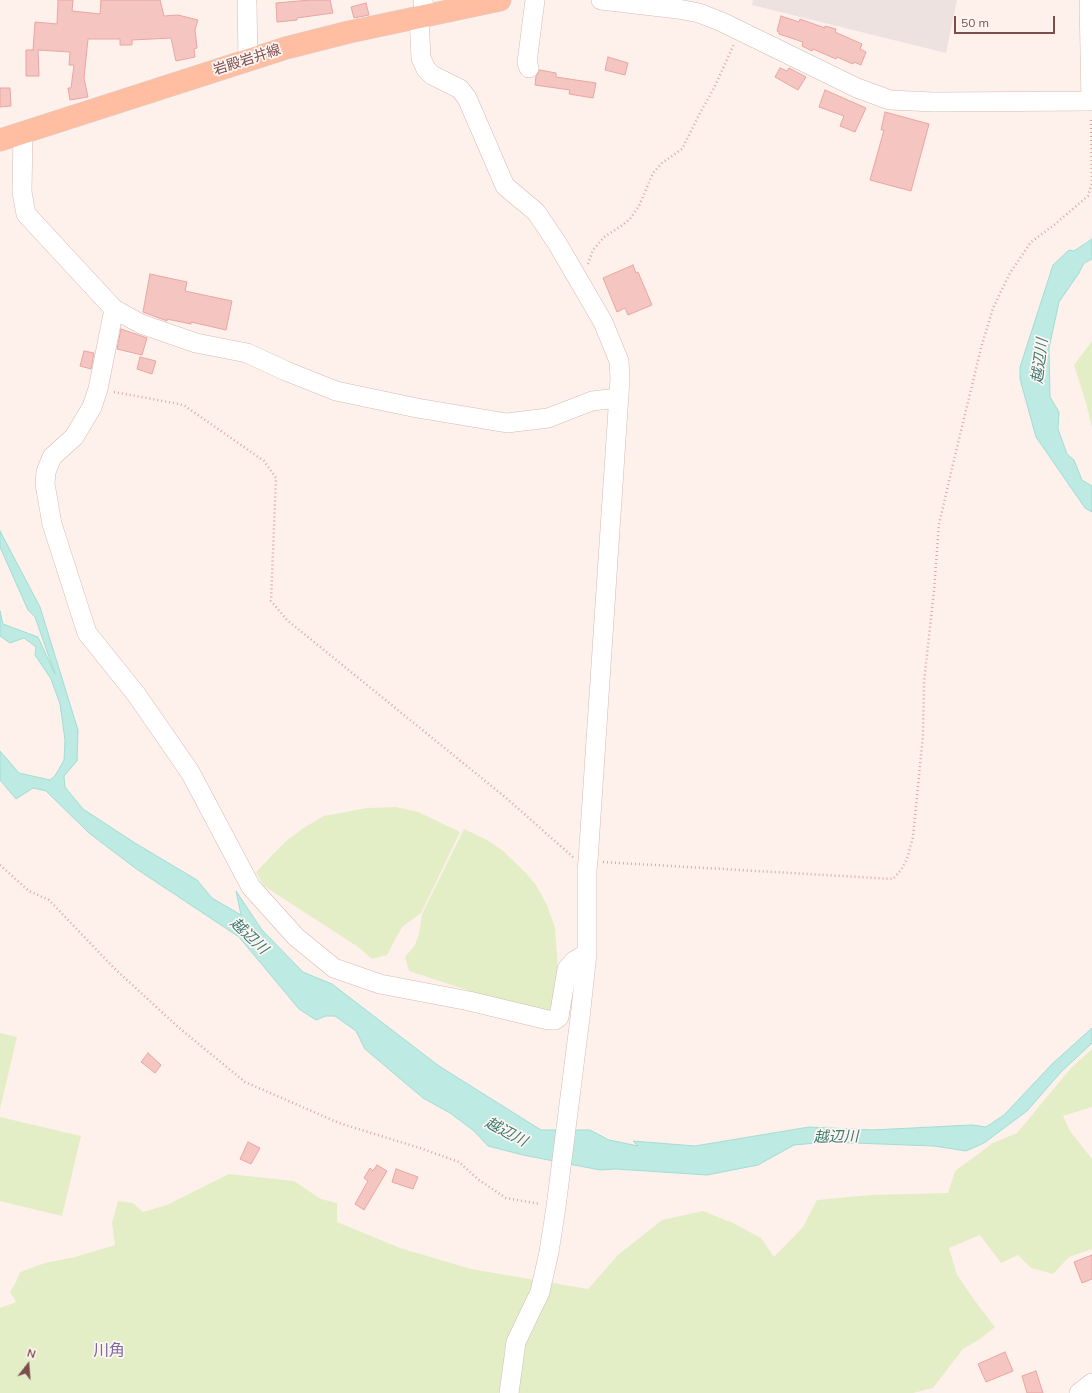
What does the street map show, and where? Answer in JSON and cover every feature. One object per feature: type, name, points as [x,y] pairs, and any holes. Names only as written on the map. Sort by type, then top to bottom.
[{"type":"main road","name":"岩殿岩井線","points":[[0,140],[286,48],[335,36],[422,11],[500,0]]},
{"type":"street","points":[[529,68],[527,63],[535,0]]},
{"type":"street","points":[[601,0],[678,9],[705,16],[740,30],[857,88],[890,100],[934,102],[1092,100],[1090,0]]},
{"type":"street","points":[[247,3],[248,60]]},
{"type":"street","points":[[422,11],[421,58],[426,69],[432,75],[460,89],[467,98],[505,186],[536,212],[557,243],[603,322],[619,361],[620,379],[588,865],[587,953],[557,1199],[540,1292],[516,1342],[509,1393]]},
{"type":"street","points":[[23,132],[22,192],[26,214],[114,309],[141,324],[196,343],[247,353],[286,371],[336,391],[417,408],[507,423],[548,418],[592,401],[618,398]]},
{"type":"street","points":[[114,309],[98,389],[92,406],[74,437],[52,457],[46,472],[45,484],[52,524],[87,633],[136,694],[190,772],[251,887],[296,937],[334,968],[380,984],[469,1001],[548,1020],[555,1020],[559,1018],[567,969],[574,961],[587,953]]},
{"type":"street","points":[[1079,1393],[1092,1383]]},
{"type":"path","points":[[582,286],[593,250],[604,237],[630,219],[639,206],[652,173],[662,163],[682,149],[714,88],[740,30]]},
{"type":"path","points":[[98,389],[185,406],[264,461],[276,478],[271,601],[287,620],[588,865],[893,879],[901,870],[907,859],[913,837],[923,735],[924,682],[934,591],[939,524],[975,371],[993,308],[1010,273],[1031,242],[1054,225],[1088,196],[1092,183],[1092,100]]},
{"type":"path","points":[[0,865],[29,891],[49,900],[114,968],[178,1027],[245,1082],[339,1123],[460,1162],[479,1180],[506,1198],[557,1199]]},
{"type":"shaded area","points":[[753,0],[957,0],[946,53],[752,5]]},
{"type":"green space","points":[[1092,341],[1092,427],[1074,365]]},
{"type":"green space","points":[[396,807],[418,812],[460,832],[421,913],[402,927],[387,955],[372,959],[358,947],[264,886],[256,872],[286,841],[305,827],[324,816],[367,808]]},
{"type":"green space","points":[[464,829],[487,840],[502,850],[536,885],[547,905],[555,928],[558,969],[554,1008],[546,1016],[409,971],[405,957],[415,945],[419,934],[422,914]]},
{"type":"green space","points":[[0,1033],[17,1037],[0,1109]]},
{"type":"green space","points":[[1092,1049],[1092,1107],[1063,1116],[1070,1131],[1092,1159],[1092,1249],[1069,1257],[1053,1274],[1031,1268],[1018,1255],[1001,1263],[980,1235],[949,1248],[957,1275],[995,1327],[980,1339],[963,1349],[933,1388],[913,1393],[0,1393],[0,1308],[16,1302],[10,1292],[20,1272],[45,1263],[75,1257],[115,1245],[112,1223],[118,1201],[133,1203],[143,1212],[167,1205],[229,1174],[294,1181],[321,1199],[337,1203],[337,1222],[400,1248],[471,1269],[588,1289],[618,1255],[662,1220],[703,1211],[733,1223],[761,1238],[774,1257],[803,1227],[817,1200],[870,1195],[948,1193],[955,1171],[993,1143],[1017,1133],[1071,1068]]},
{"type":"green space","points":[[0,1117],[81,1136],[62,1216],[0,1201]]},
{"type":"water","name":"越辺川","points":[[1092,239],[1092,259],[1084,263],[1059,302],[1049,348],[1050,397],[1059,412],[1058,429],[1067,454],[1074,460],[1082,480],[1092,486],[1092,512],[1085,508],[1036,437],[1020,379],[1020,367],[1053,265],[1069,250],[1074,251]]},
{"type":"water","name":"越辺川","points":[[0,531],[40,607],[78,730],[77,761],[64,776],[65,787],[83,809],[135,843],[197,880],[212,898],[241,915],[236,891],[262,930],[303,972],[332,984],[439,1066],[541,1130],[590,1130],[609,1140],[638,1146],[633,1141],[695,1146],[809,1127],[872,1130],[972,1125],[986,1127],[1004,1115],[1052,1064],[1092,1028],[1092,1043],[1061,1072],[1027,1111],[984,1143],[966,1151],[934,1146],[827,1142],[794,1145],[758,1165],[707,1175],[616,1169],[600,1170],[523,1155],[488,1146],[474,1131],[450,1113],[423,1098],[365,1049],[356,1031],[335,1016],[326,1016],[316,1020],[299,1009],[239,937],[135,868],[89,833],[46,791],[33,788],[16,799],[0,780],[0,751],[19,773],[50,780],[55,776],[64,760],[65,740],[60,704],[51,679],[35,655],[36,647],[24,638],[10,643],[0,636],[0,611],[3,624],[38,637],[55,674],[35,617],[28,610],[0,547]]},
{"type":"building","points":[[58,0],[73,0],[72,11],[100,14],[101,0],[160,0],[164,16],[178,15],[198,20],[195,30],[197,48],[194,49],[195,57],[176,61],[171,38],[132,40],[132,45],[120,45],[120,39],[88,39],[84,78],[88,97],[70,100],[68,88],[71,88],[74,65],[69,65],[70,52],[38,50],[39,76],[26,76],[26,50],[33,50],[35,22],[57,24]]},
{"type":"building","points":[[330,0],[333,13],[277,22],[276,3]]},
{"type":"building","points":[[366,3],[369,15],[354,18],[351,7]]},
{"type":"building","points":[[781,16],[799,22],[800,19],[825,28],[825,26],[836,29],[835,32],[862,44],[860,49],[866,52],[861,65],[854,62],[853,64],[837,57],[836,59],[813,49],[812,51],[802,46],[803,42],[779,34],[777,31]]},
{"type":"building","points":[[608,57],[628,63],[625,75],[605,70]]},
{"type":"building","points":[[780,68],[787,71],[789,68],[806,77],[798,90],[775,77]]},
{"type":"building","points":[[540,70],[556,73],[556,77],[596,83],[593,98],[569,94],[570,90],[535,85],[536,76]]},
{"type":"building","points":[[0,88],[10,88],[11,106],[0,107]]},
{"type":"building","points":[[825,90],[866,108],[855,132],[840,126],[844,116],[819,107]]},
{"type":"building","points":[[885,112],[929,124],[911,191],[870,180],[884,130],[881,130]]},
{"type":"building","points":[[633,265],[636,273],[638,272],[652,305],[628,315],[625,308],[617,312],[603,278]]},
{"type":"building","points":[[150,274],[187,282],[185,291],[232,301],[226,330],[191,322],[191,324],[167,319],[167,321],[143,312]]},
{"type":"building","points":[[121,329],[147,338],[142,355],[117,349]]},
{"type":"building","points":[[84,351],[94,353],[91,369],[80,366]]},
{"type":"building","points":[[140,357],[156,361],[152,374],[137,369]]},
{"type":"building","points":[[148,1053],[161,1065],[155,1073],[141,1062]]},
{"type":"building","points":[[248,1142],[260,1148],[251,1164],[240,1159]]},
{"type":"building","points":[[377,1165],[387,1171],[364,1210],[355,1204],[368,1181],[364,1178],[370,1168],[373,1171]]},
{"type":"building","points":[[396,1169],[418,1177],[413,1189],[392,1182]]},
{"type":"building","points":[[1092,1255],[1092,1279],[1082,1283],[1074,1262]]},
{"type":"building","points":[[1005,1352],[1013,1371],[986,1382],[978,1364]]},
{"type":"building","points":[[1036,1371],[1043,1393],[1027,1393],[1022,1376]]},
{"type":"district","name":"川角","points":[[109,1351]]}]
